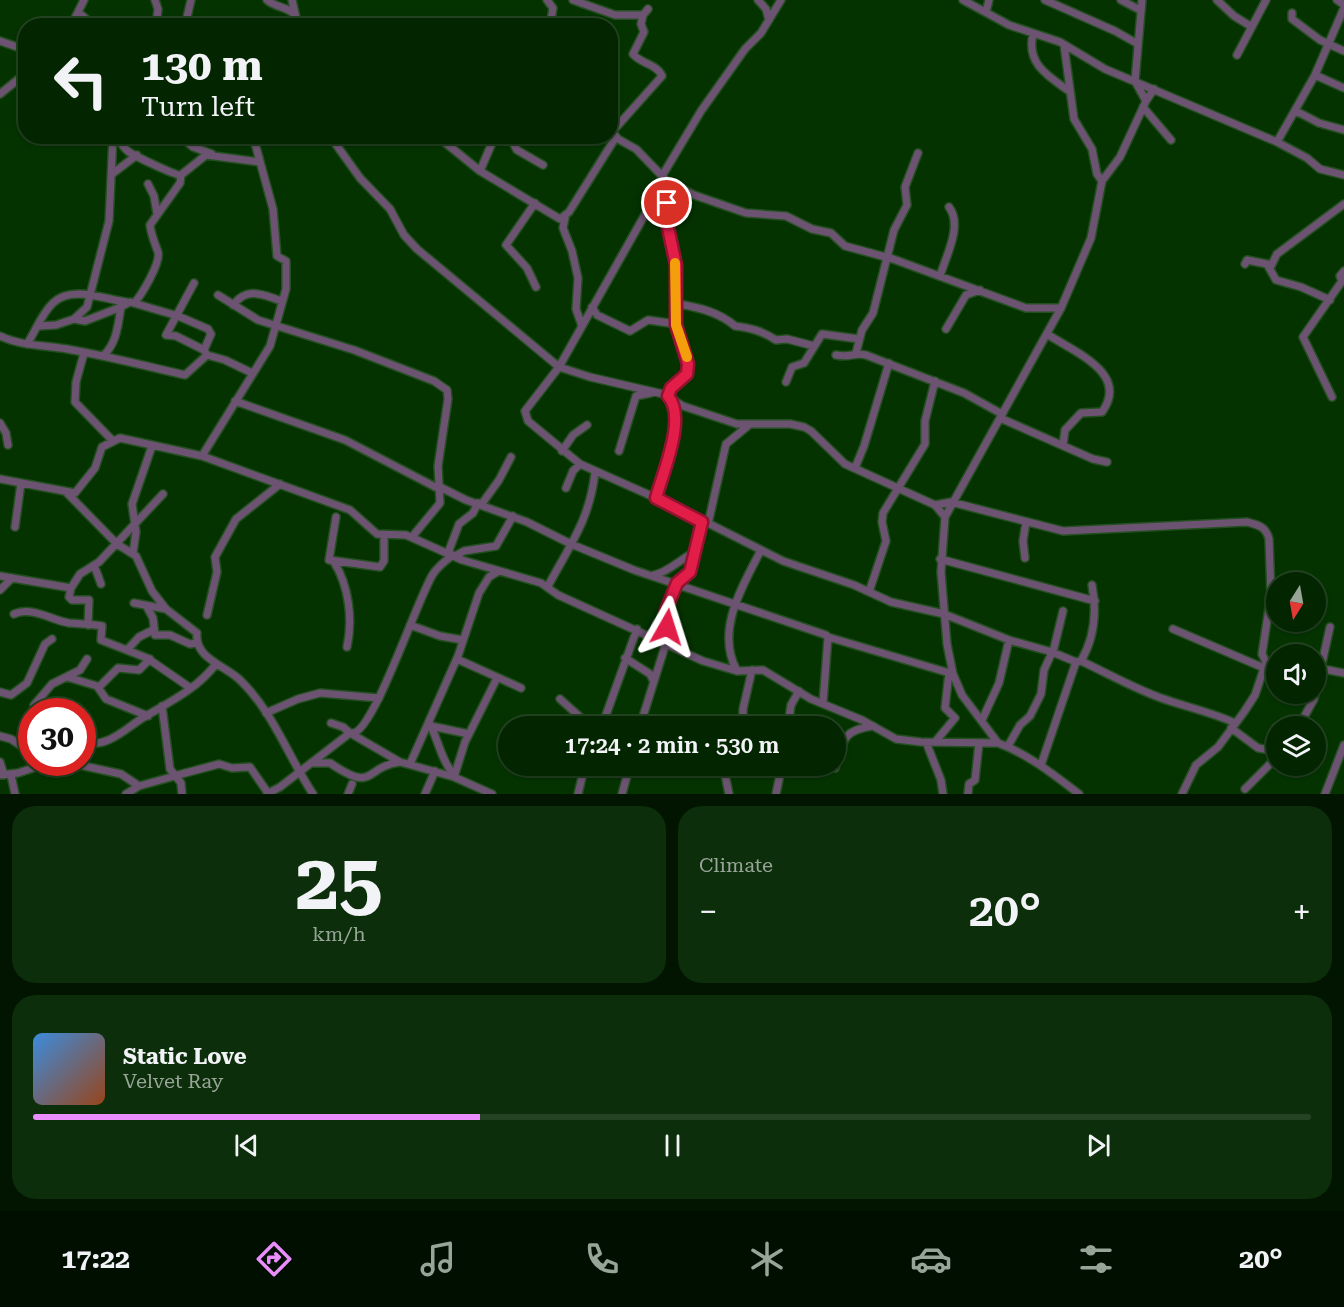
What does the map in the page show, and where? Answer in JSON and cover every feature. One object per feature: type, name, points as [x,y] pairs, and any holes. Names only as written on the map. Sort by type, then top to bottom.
[{"type":"street","points":[[75,18],[84,0]]},
{"type":"street","points":[[155,0],[158,9],[157,18]]},
{"type":"street","points":[[187,18],[191,0]]},
{"type":"street","points":[[267,0],[273,6],[288,9],[294,14]]},
{"type":"street","points":[[292,0],[295,18]]},
{"type":"street","points":[[549,0],[553,8],[551,18]]},
{"type":"street","points":[[573,0],[615,15],[646,12],[641,24],[644,32],[633,54],[638,60],[659,69],[662,76],[618,126]]},
{"type":"street","points":[[758,0],[766,9],[769,20]]},
{"type":"street","points":[[781,0],[769,20],[701,111],[559,367],[524,413],[528,421],[580,464],[656,498],[783,561],[906,606],[944,614],[1009,640],[1052,652],[1159,698],[1199,711],[1211,712],[1233,725],[1258,748],[1266,749]]},
{"type":"street","points":[[963,0],[1033,34],[1064,45],[1105,69],[1277,142],[1307,158],[1320,169],[1344,174]]},
{"type":"street","points":[[986,12],[988,0]]},
{"type":"street","points":[[1045,0],[1138,44]]},
{"type":"street","points":[[1121,0],[1140,10]]},
{"type":"street","points":[[1142,0],[1135,81],[1144,104],[1171,140]]},
{"type":"street","points":[[1218,0],[1234,16],[1252,27]]},
{"type":"street","points":[[1237,55],[1266,0]]},
{"type":"street","points":[[1277,142],[1315,75],[1344,7],[1337,0]]},
{"type":"street","points":[[78,12],[85,18]]},
{"type":"street","points":[[1292,13],[1295,23],[1328,44],[1344,51]]},
{"type":"street","points":[[1033,34],[1031,45],[1038,69],[1069,92]]},
{"type":"street","points":[[0,41],[18,47]]},
{"type":"street","points":[[1064,45],[1074,119],[1092,149],[1097,174],[1102,181]]},
{"type":"street","points":[[1315,75],[1344,88]]},
{"type":"street","points":[[0,94],[18,79]]},
{"type":"street","points":[[935,742],[955,718],[945,708],[951,673],[940,559],[945,517],[951,502],[1061,308],[1091,238],[1102,181],[1125,149],[1144,104],[1154,89]]},
{"type":"street","points":[[1296,111],[1319,123],[1344,130]]},
{"type":"street","points":[[618,136],[636,149],[665,179],[681,189],[733,210],[786,216],[812,229],[831,233],[840,244],[886,257],[1026,308],[1061,308]]},
{"type":"street","points":[[39,326],[55,326],[85,312],[109,221],[114,144]]},
{"type":"street","points":[[121,144],[124,148],[173,175],[181,176]]},
{"type":"street","points":[[189,144],[213,155],[260,162]]},
{"type":"street","points":[[202,456],[270,346],[287,281],[286,261],[277,256],[273,209],[255,144]]},
{"type":"street","points":[[336,144],[360,178],[390,209],[404,235],[417,249],[559,367],[653,392],[737,424],[774,423],[804,427],[819,438],[837,459],[935,505],[945,517]]},
{"type":"street","points":[[447,144],[480,171],[554,216],[565,218]]},
{"type":"street","points":[[480,171],[492,144]]},
{"type":"street","points":[[514,144],[517,150],[543,165]]},
{"type":"street","points":[[582,326],[576,309],[578,278],[572,251],[563,228],[565,218],[609,151],[610,144]]},
{"type":"street","points":[[836,355],[851,357],[856,353],[859,339],[873,313],[894,230],[907,206],[905,187],[918,153]]},
{"type":"street","points":[[112,174],[137,155]]},
{"type":"street","points":[[74,319],[85,321],[127,304],[142,294],[157,263],[159,253],[150,228],[157,214],[180,183],[181,176],[199,160],[213,155]]},
{"type":"street","points":[[656,498],[676,423],[670,399],[671,388],[688,369],[688,358],[676,324],[678,304],[676,265],[666,218],[668,196],[665,179]]},
{"type":"street","points":[[148,184],[157,206],[157,214]]},
{"type":"street","points":[[668,196],[681,189]]},
{"type":"street","points":[[535,203],[506,245],[527,268],[536,287]]},
{"type":"street","points":[[1270,266],[1277,254],[1344,204]]},
{"type":"street","points":[[940,276],[955,227],[956,218],[949,207]]},
{"type":"street","points":[[1245,264],[1247,260],[1270,266]]},
{"type":"street","points":[[1270,266],[1276,280],[1301,287],[1330,300]]},
{"type":"street","points":[[1332,396],[1303,340],[1304,334],[1342,281],[1340,276],[1344,271]]},
{"type":"street","points":[[194,283],[166,335],[176,336],[206,353],[252,373]]},
{"type":"street","points":[[946,329],[966,295],[980,290]]},
{"type":"street","points":[[233,305],[242,295],[250,292],[282,301]]},
{"type":"street","points":[[0,336],[15,343],[84,352],[185,375],[206,353],[210,332],[176,315],[90,295],[70,294],[54,302],[27,344]]},
{"type":"street","points":[[218,295],[258,320],[354,350],[444,387],[448,394],[438,466],[440,503],[412,537]]},
{"type":"street","points":[[103,356],[116,337],[127,304]]},
{"type":"street","points":[[678,304],[710,312],[729,319],[735,326],[747,326],[768,334],[776,340],[787,339],[814,346]]},
{"type":"street","points":[[592,307],[597,315],[630,331],[648,320],[676,324]]},
{"type":"street","points":[[786,382],[792,367],[804,363],[822,334],[859,339]]},
{"type":"street","points":[[1047,334],[1104,372],[1111,385],[1110,400],[1102,412],[1081,413],[1065,430],[1062,445]]},
{"type":"street","points":[[84,352],[76,382],[75,402],[112,440]]},
{"type":"street","points":[[856,353],[889,363],[964,393],[1001,416],[1062,445],[1107,462]]},
{"type":"street","points":[[855,468],[889,363]]},
{"type":"street","points":[[869,592],[886,541],[882,518],[897,488],[925,444],[925,420],[935,381]]},
{"type":"street","points":[[619,451],[636,396],[653,392]]},
{"type":"street","points":[[235,401],[345,440],[440,488],[513,516],[571,544],[652,576],[828,637],[951,673]]},
{"type":"street","points":[[0,423],[6,433],[8,445]]},
{"type":"street","points":[[562,451],[573,435],[587,425]]},
{"type":"street","points":[[643,716],[667,635],[666,610],[676,584],[688,575],[705,523],[726,444],[749,425]]},
{"type":"street","points":[[0,479],[75,493],[95,468],[102,447],[120,438],[202,456],[350,510],[363,518],[373,531],[384,535],[400,533],[486,568],[548,586],[558,595],[703,661],[737,672],[763,670],[821,703],[896,739],[926,742],[998,743],[1008,746],[1041,765],[1079,794]]},
{"type":"street","points":[[133,553],[135,525],[132,504],[153,446]]},
{"type":"street","points":[[452,555],[459,524],[473,513],[499,480],[511,457]]},
{"type":"street","points":[[566,488],[573,471],[580,464]]},
{"type":"street","points":[[548,586],[592,500],[595,472]]},
{"type":"street","points":[[15,527],[21,483]]},
{"type":"street","points":[[207,615],[217,572],[214,557],[236,519],[280,484]]},
{"type":"street","points":[[66,493],[117,544],[133,553],[146,575],[148,585],[166,609],[197,633],[197,643],[216,664],[240,679],[266,713],[299,773],[314,794]]},
{"type":"street","points":[[88,625],[89,600],[72,600],[69,597],[71,588],[80,574],[94,565],[117,544],[163,494]]},
{"type":"street","points":[[935,505],[951,502],[1064,531],[1247,522],[1263,527],[1269,539],[1271,595],[1262,654],[1265,665],[1255,695],[1213,752],[1196,765],[1182,794]]},
{"type":"street","points":[[126,794],[139,786],[219,765],[232,768],[250,766],[268,794],[352,733],[361,729],[379,698],[432,575],[452,555],[496,546],[513,516]]},
{"type":"street","points":[[336,517],[329,560],[334,562],[380,567],[384,561],[384,535]]},
{"type":"street","points":[[1025,558],[1023,542],[1026,522]]},
{"type":"street","points":[[737,672],[728,648],[731,618],[742,587],[761,550]]},
{"type":"street","points":[[652,576],[665,572],[678,560],[695,552]]},
{"type":"street","points":[[940,559],[1095,601]]},
{"type":"street","points":[[334,562],[341,573],[349,612],[351,629],[347,647]]},
{"type":"street","points":[[94,565],[100,584]]},
{"type":"street","points":[[486,568],[487,580]]},
{"type":"street","points":[[410,764],[430,724],[457,659],[480,593],[487,580],[499,571]]},
{"type":"street","points":[[0,576],[71,588]]},
{"type":"street","points":[[0,590],[12,578]]},
{"type":"street","points":[[1041,765],[1078,662],[1095,625],[1092,585]]},
{"type":"street","points":[[134,603],[166,609]]},
{"type":"street","points":[[147,607],[153,618],[155,635],[172,635],[190,644],[197,643]]},
{"type":"street","points":[[14,614],[21,611],[34,612],[42,616],[102,626],[101,640],[150,659],[189,687]]},
{"type":"street","points":[[1008,746],[1020,725],[1030,716],[1041,694],[1044,670],[1052,652],[1063,611]]},
{"type":"street","points":[[410,625],[440,636],[463,640]]},
{"type":"street","points":[[1325,644],[1330,627]]},
{"type":"street","points":[[608,716],[625,658],[637,629]]},
{"type":"street","points":[[1173,629],[1265,665]]},
{"type":"street","points":[[127,650],[139,637],[153,630]]},
{"type":"street","points":[[821,703],[828,637]]},
{"type":"street","points":[[0,692],[11,695],[16,689],[25,686],[38,664],[45,644],[52,639]]},
{"type":"street","points":[[982,720],[999,682],[1009,640]]},
{"type":"street","points":[[625,658],[651,674],[653,680]]},
{"type":"street","points":[[40,698],[52,684],[80,670],[87,659]]},
{"type":"street","points":[[99,687],[118,668],[139,670],[150,659]]},
{"type":"street","points":[[457,659],[521,688]]},
{"type":"street","points":[[96,744],[114,738],[162,706],[182,698],[189,687],[205,678],[216,664]]},
{"type":"street","points":[[743,716],[752,670]]},
{"type":"street","points":[[1326,670],[1344,673]]},
{"type":"street","points":[[951,673],[958,689],[998,743]]},
{"type":"street","points":[[67,677],[99,687],[106,699],[148,716]]},
{"type":"street","points":[[454,776],[469,734],[497,678]]},
{"type":"street","points":[[789,716],[791,705],[799,691]]},
{"type":"street","points":[[266,713],[298,699],[320,693],[379,698]]},
{"type":"street","points":[[560,699],[579,716]]},
{"type":"street","points":[[162,706],[170,769],[181,783],[183,794]]},
{"type":"street","points":[[331,723],[400,762],[454,776],[492,794]]},
{"type":"street","points":[[430,724],[469,734]]},
{"type":"street","points":[[430,724],[440,741],[443,757],[454,776]]},
{"type":"street","points":[[846,738],[853,730],[873,726]]},
{"type":"street","points":[[0,736],[18,744]]},
{"type":"street","points":[[926,742],[941,780],[943,794]]},
{"type":"street","points":[[968,793],[969,784],[975,780],[979,743]]},
{"type":"street","points":[[1325,794],[1344,745]]},
{"type":"street","points":[[0,762],[15,794]]},
{"type":"street","points":[[313,763],[330,763],[352,784],[366,785],[386,767],[400,762]]},
{"type":"street","points":[[1245,789],[1266,768]]},
{"type":"street","points":[[96,769],[121,774],[139,786]]},
{"type":"street","points":[[425,794],[435,771]]},
{"type":"street","points":[[578,794],[582,776]]},
{"type":"street","points":[[622,794],[627,776]]},
{"type":"street","points":[[725,776],[729,794]]},
{"type":"street","points":[[776,794],[780,776]]},
{"type":"street","points":[[348,794],[352,784]]},
{"type":"slow traffic","points":[[675,263],[678,300],[676,325],[687,357]]},
{"type":"route","points":[[667,203],[666,218],[676,265],[678,300],[676,325],[688,358],[688,369],[687,374],[671,388],[668,396],[673,402],[677,419],[656,498],[702,522],[690,572],[687,577],[677,583],[666,610],[667,627]]}]
